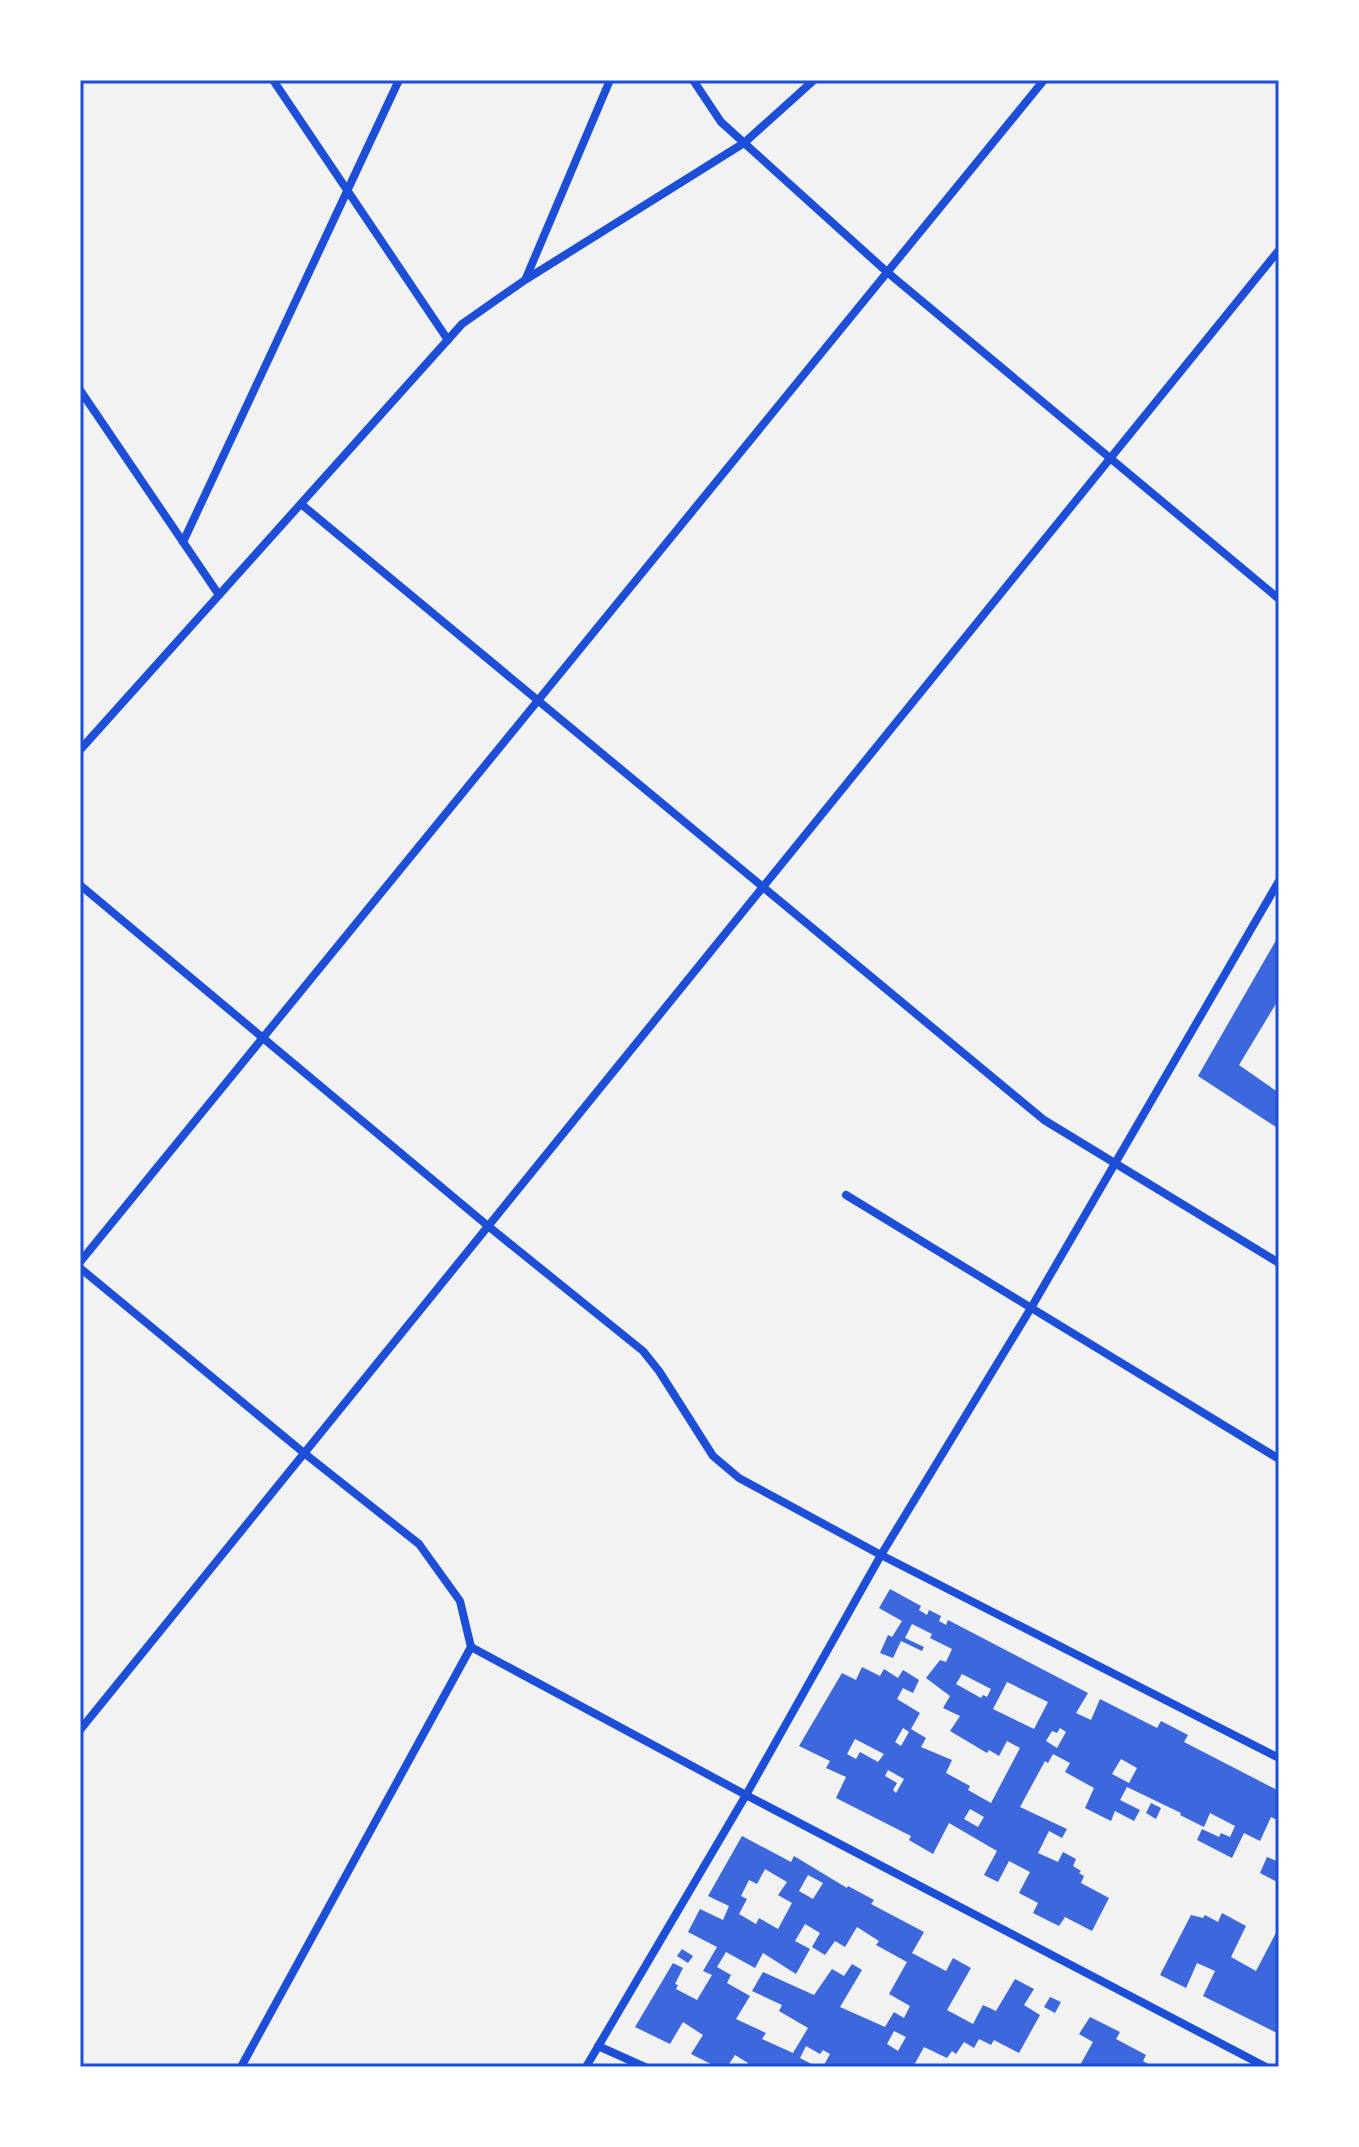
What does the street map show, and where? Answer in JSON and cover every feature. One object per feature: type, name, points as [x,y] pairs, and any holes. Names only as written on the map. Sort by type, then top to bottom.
[{"type":"street","points":[[273,80],[448,340]]},
{"type":"street","points":[[183,542],[399,80]]},
{"type":"street","points":[[525,280],[610,80]]},
{"type":"street","points":[[693,80],[721,122],[887,272],[1279,599]]},
{"type":"street","points":[[80,750],[462,324],[525,280],[744,143],[814,80]]},
{"type":"street","points":[[241,2067],[471,1647],[460,1601],[419,1544],[304,1453],[80,1265],[1044,80]]},
{"type":"street","points":[[80,1730],[1279,250]]},
{"type":"street","points":[[80,390],[219,595]]},
{"type":"street","points":[[301,504],[1044,1120],[1279,1263]]},
{"type":"street","points":[[586,2067],[746,1795],[881,1555],[1031,1308],[1279,881]]},
{"type":"street","points":[[80,885],[488,1226],[643,1351],[713,1456],[739,1478],[881,1555],[1279,1758]]},
{"type":"street","points":[[846,1195],[1279,1459]]},
{"type":"street","points":[[471,1647],[746,1795],[1266,2067]]},
{"type":"street","points":[[598,2046],[645,2067]]},
{"type":"building","points":[[1279,935],[1279,1003],[1239,1065],[1279,1093],[1279,1129],[1198,1076]]},
{"type":"building","points":[[890,1589],[921,1606],[919,1610],[927,1615],[929,1610],[941,1616],[939,1621],[946,1625],[948,1620],[1088,1693],[1076,1713],[1091,1720],[1100,1699],[1157,1728],[1161,1721],[1188,1735],[1184,1742],[1279,1791],[1279,1821],[1271,1817],[1260,1841],[1244,1833],[1232,1858],[1197,1840],[1202,1829],[1219,1837],[1221,1833],[1230,1837],[1235,1826],[1210,1813],[1204,1827],[1127,1787],[1120,1800],[1140,1810],[1134,1821],[1115,1811],[1111,1821],[1085,1808],[1094,1788],[1065,1772],[1070,1763],[1053,1754],[1048,1763],[1045,1761],[1020,1807],[1067,1829],[1062,1838],[1049,1831],[1038,1853],[1058,1862],[1063,1852],[1076,1859],[1073,1866],[1084,1876],[1081,1883],[1109,1898],[1092,1931],[1065,1917],[1059,1926],[1033,1913],[1038,1903],[1019,1893],[1030,1872],[1009,1861],[998,1882],[984,1875],[997,1851],[949,1823],[933,1854],[909,1840],[911,1836],[836,1798],[846,1777],[826,1768],[830,1761],[799,1746],[842,1673],[856,1680],[862,1667],[880,1676],[884,1669],[898,1678],[903,1670],[919,1680],[913,1693],[903,1688],[897,1699],[920,1713],[911,1729],[926,1738],[921,1747],[952,1760],[946,1773],[970,1786],[968,1790],[991,1803],[1020,1748],[1007,1741],[999,1756],[989,1750],[987,1753],[950,1731],[960,1716],[943,1708],[950,1696],[926,1678],[940,1660],[946,1662],[952,1649],[912,1624],[905,1638],[924,1647],[922,1651],[901,1641],[893,1658],[880,1653],[888,1635],[892,1637],[902,1621],[879,1608]],"holes":[[[962,1674],[991,1689],[987,1697],[983,1695],[981,1698],[956,1684]],[[1007,1682],[1048,1702],[1034,1729],[993,1709]],[[903,1728],[909,1732],[901,1746],[895,1742]],[[1060,1728],[1066,1732],[1057,1748],[1046,1741],[1052,1731],[1057,1733]],[[855,1739],[884,1754],[878,1762],[860,1752],[856,1759],[847,1754]],[[1121,1759],[1137,1768],[1129,1783],[1112,1774]],[[888,1770],[904,1779],[896,1793],[893,1790],[897,1783],[885,1776]],[[970,1809],[984,1817],[978,1827],[964,1819]]]},
{"type":"building","points":[[1151,1803],[1161,1808],[1156,1819],[1146,1813]]},
{"type":"building","points":[[742,1836],[791,1862],[794,1856],[847,1888],[874,1900],[871,1904],[924,1932],[912,1953],[946,1971],[953,1958],[971,1968],[947,2010],[973,2024],[983,2005],[996,2011],[1015,1979],[1034,1989],[1024,2005],[1040,2015],[1019,2053],[994,2040],[991,2045],[979,2039],[974,2048],[964,2042],[956,2054],[952,2051],[947,2058],[924,2047],[913,2067],[868,2067],[863,2064],[862,2067],[823,2067],[830,2054],[823,2050],[820,2054],[806,2046],[800,2058],[817,2067],[746,2067],[748,2063],[735,2055],[727,2067],[717,2067],[691,2054],[703,2035],[683,2022],[670,2044],[635,2027],[673,1963],[683,1968],[675,1984],[678,1985],[676,1989],[697,2000],[712,1975],[703,1971],[717,1947],[688,1932],[700,1909],[723,1920],[729,1906],[708,1896]],"holes":[[[765,1869],[787,1882],[778,1895],[792,1903],[778,1929],[759,1918],[756,1924],[739,1914],[747,1899],[741,1896],[749,1880],[757,1884]],[[808,1875],[823,1883],[813,1899],[799,1891]],[[805,1924],[820,1933],[812,1947],[825,1955],[835,1941],[845,1947],[857,1927],[879,1941],[876,1945],[907,1962],[889,1994],[910,2006],[904,2018],[894,2012],[885,2027],[840,2007],[862,1970],[852,1964],[844,1976],[832,1969],[814,1995],[763,1972],[752,1991],[782,2005],[779,2011],[808,2028],[793,2053],[762,2039],[766,2033],[736,2019],[750,1996],[727,1983],[731,1975],[717,1967],[726,1952],[755,1968],[763,1953],[796,1974],[810,1949],[795,1941]],[[894,2031],[906,2037],[898,2051],[887,2044]]]},
{"type":"building","points":[[1267,1857],[1279,1862],[1279,1883],[1260,1873]]},
{"type":"building","points":[[1222,1913],[1246,1926],[1231,1957],[1256,1971],[1279,1927],[1279,2034],[1203,1996],[1215,1971],[1197,1963],[1186,1988],[1160,1975],[1191,1915],[1203,1918],[1205,1915],[1218,1922]]},
{"type":"building","points":[[682,1949],[693,1956],[688,1963],[677,1956]]},
{"type":"building","points":[[1050,1997],[1061,2002],[1055,2013],[1044,2007]]},
{"type":"building","points":[[1090,2017],[1120,2032],[1116,2039],[1146,2055],[1143,2061],[1153,2067],[1079,2067],[1093,2042],[1079,2034]]}]
